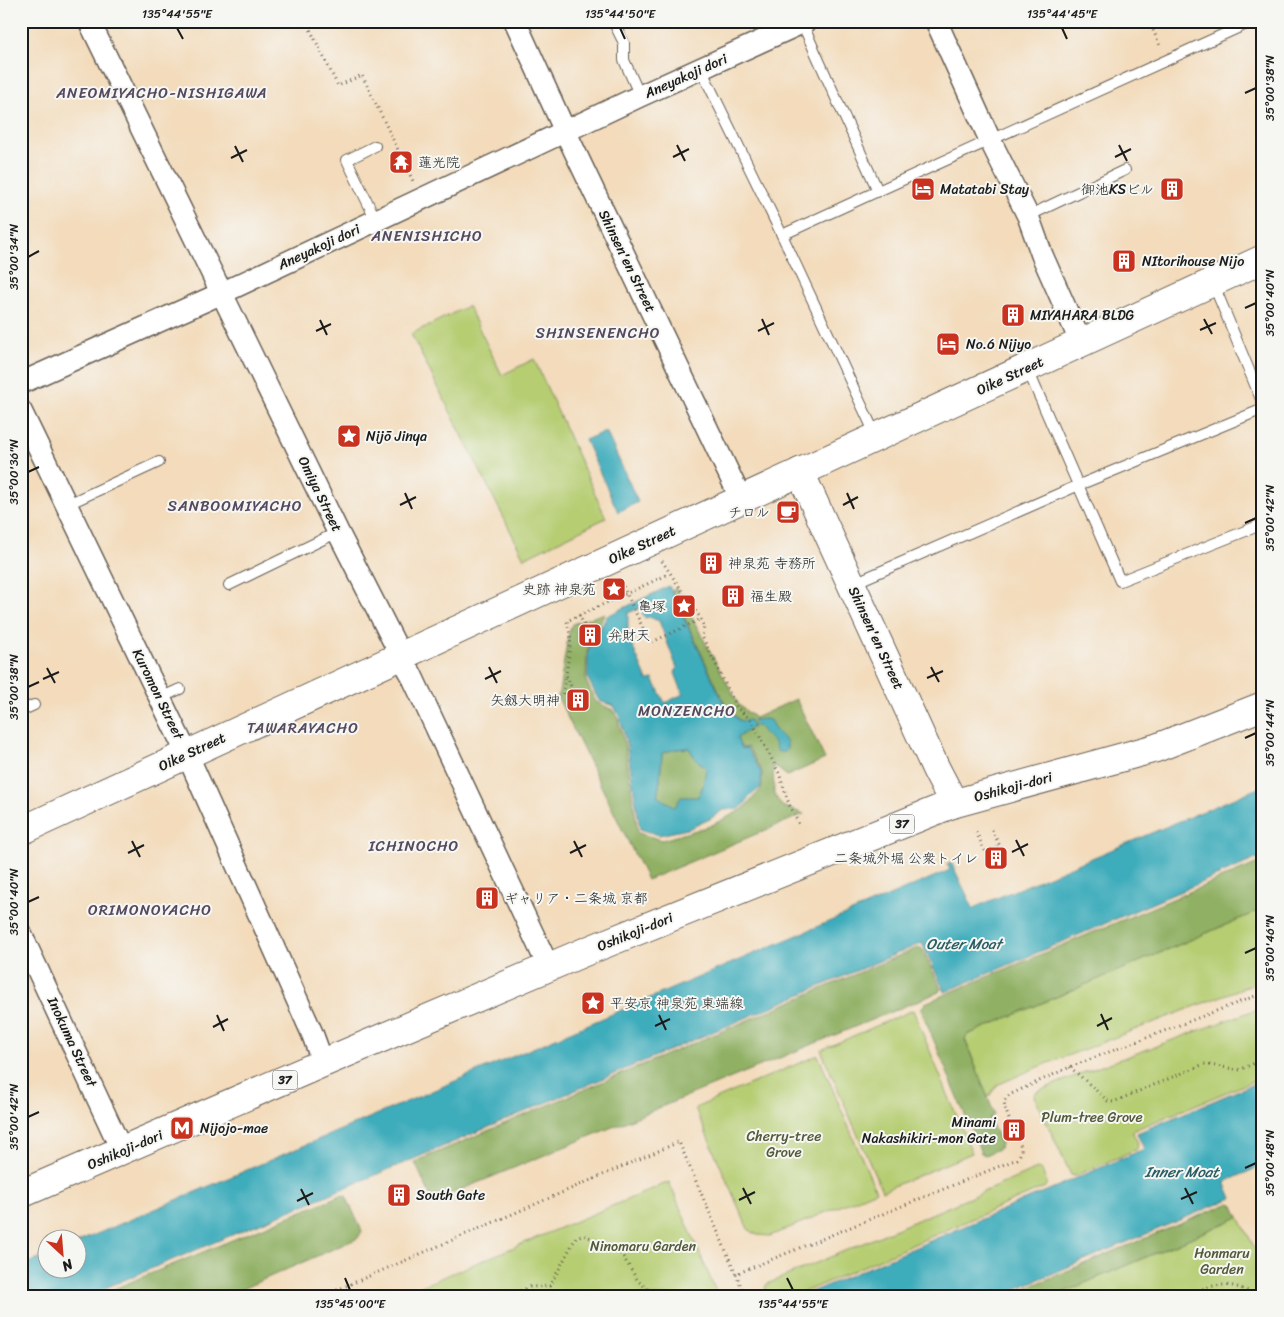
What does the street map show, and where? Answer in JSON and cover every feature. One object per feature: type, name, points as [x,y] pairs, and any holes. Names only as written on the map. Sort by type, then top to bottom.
[{"type":"street","name":"Omiya Street","points":[[89,21],[338,532],[412,674],[549,968]]},
{"type":"street","name":"Shinsen'en Street","points":[[515,21],[565,132],[742,499]]},
{"type":"street","points":[[936,21],[990,140],[1028,216],[1042,255],[1081,343]]},
{"type":"street","name":"Aneyakoji dori","points":[[21,383],[222,293],[421,198],[701,69],[779,27],[804,22]]},
{"type":"street","name":"Oike Street","points":[[21,831],[1263,259]]},
{"type":"street","name":"Kuromon Street","points":[[21,411],[187,754],[324,1063]]},
{"type":"street","name":"Shinsen'en Street","points":[[800,472],[952,804]]},
{"type":"street","name":"Oshikoji-dori","points":[[21,1194],[582,953],[952,804],[1156,748],[1263,706]]},
{"type":"street","name":"Inokuma Street","points":[[21,934],[122,1151]]},
{"type":"lane","points":[[613,21],[624,43],[624,60],[640,96]]},
{"type":"lane","points":[[782,235],[1253,21]]},
{"type":"lane","points":[[804,22],[878,190]]},
{"type":"lane","points":[[701,69],[877,437]]},
{"type":"lane","points":[[374,146],[346,160],[376,220]]},
{"type":"lane","points":[[1028,216],[1125,170]]},
{"type":"lane","points":[[1213,282],[1263,404]]},
{"type":"lane","points":[[1027,368],[1120,581],[1263,524]]},
{"type":"lane","points":[[851,584],[1079,485],[1263,409]]},
{"type":"lane","points":[[66,505],[159,462]]},
{"type":"lane","points":[[229,585],[338,532]]},
{"type":"lane","points":[[160,698],[180,689]]},
{"type":"lane","points":[[21,711],[34,705]]},
{"type":"path","points":[[306,21],[338,86],[362,75],[421,198]]},
{"type":"path","points":[[1149,21],[1166,60]]},
{"type":"path","points":[[661,558],[669,574],[701,619],[704,628],[702,636],[737,708],[751,720],[779,773],[789,804],[800,827]]},
{"type":"path","points":[[563,694],[571,639],[567,621],[669,574]]},
{"type":"path","points":[[619,578],[650,643],[701,619]]},
{"type":"path","points":[[579,615],[587,630],[594,630]]},
{"type":"path","points":[[566,675],[575,695]]},
{"type":"path","points":[[976,832],[986,853],[1000,846],[992,830]]},
{"type":"path","points":[[1009,1119],[1004,1101],[1009,1096],[1070,1067],[1263,993]]},
{"type":"path","points":[[1070,1067],[1108,1100],[1113,1102],[1204,1064],[1240,1070],[1263,1059]]},
{"type":"path","points":[[736,1274],[1017,1159],[1021,1154],[1022,1148],[1019,1141]]},
{"type":"path","points":[[323,1296],[679,1142],[745,1296]]},
{"type":"path","points":[[546,1296],[576,1237],[582,1235],[604,1242],[615,1249],[622,1255],[638,1281],[656,1296]]},
{"type":"path","points":[[1184,1296],[1205,1287],[1217,1285],[1235,1286],[1257,1296]]},
{"type":"path","points":[[506,1296],[530,1287],[550,1286]]},
{"type":"green space","points":[[468,306],[502,375],[534,359],[606,518],[524,558],[411,334]]},
{"type":"green space","points":[[676,588],[739,705],[755,718],[796,699],[825,759],[787,776],[773,765],[774,794],[782,806],[804,814],[647,880],[558,698],[568,636],[572,624],[605,613],[587,651],[586,681],[596,702],[613,710],[618,719],[625,746],[638,833],[662,840],[710,826],[743,809],[762,788],[762,772],[748,747],[742,748],[737,739],[742,734],[741,721],[727,708],[672,591]]},
{"type":"green space","points":[[689,748],[695,758],[707,768],[703,786],[698,797],[675,807],[657,796],[662,753]]},
{"type":"green space","points":[[1263,861],[1263,909],[967,1035],[965,1040],[994,1113],[990,1120],[1001,1144],[1000,1148],[985,1155],[981,1153],[921,1010],[925,1003]]},
{"type":"green space","points":[[1263,909],[1263,980],[1036,1068],[997,1085],[988,1098],[965,1039],[967,1035]]},
{"type":"green space","points":[[917,948],[923,950],[941,988],[939,992],[436,1200],[432,1199],[415,1163],[417,1161]]},
{"type":"green space","name":"Plum-tree Grove","points":[[1263,1007],[1263,1077],[1134,1130],[1133,1133],[1138,1143],[1137,1149],[1075,1176],[1071,1175],[1034,1096],[1036,1092],[1085,1072]]},
{"type":"green space","points":[[913,1010],[972,1153],[882,1191],[821,1050]]},
{"type":"green space","name":"Cherry-tree Grove","points":[[818,1055],[876,1191],[770,1236],[757,1235],[748,1229],[695,1108]]},
{"type":"green space","points":[[1037,1169],[1042,1171],[1047,1183],[1045,1187],[795,1296],[768,1296],[765,1288],[767,1284]]},
{"type":"green space","name":"Ninomaru Garden","points":[[669,1182],[718,1296],[409,1296],[419,1291],[417,1288]]},
{"type":"green space","points":[[341,1195],[346,1196],[362,1231],[358,1238],[226,1296],[103,1296],[104,1293]]},
{"type":"green space","points":[[1230,1203],[1233,1204],[1239,1217],[1055,1296],[1007,1296]]},
{"type":"green space","name":"Honmaru Garden","points":[[1239,1217],[1263,1265],[1263,1296],[1055,1296]]},
{"type":"water","points":[[606,431],[638,502],[618,512],[585,440]]},
{"type":"water","points":[[669,586],[726,708],[740,721],[750,720],[753,727],[737,738],[742,749],[747,748],[761,772],[761,787],[739,809],[723,810],[710,819],[688,829],[659,835],[640,829],[627,746],[620,718],[614,706],[599,701],[588,679],[588,651],[607,616]],"holes":[[[640,608],[645,618],[649,617],[659,621],[677,668],[675,673],[683,694],[665,703],[653,679],[647,680],[628,636],[628,613]],[[689,748],[695,758],[706,768],[703,786],[698,797],[681,797],[675,807],[657,796],[662,753]]]},
{"type":"water","points":[[753,720],[770,720],[776,731],[787,742],[785,752],[778,752],[774,743],[760,727],[755,726]]},
{"type":"water","name":"Outer Moat","points":[[1263,786],[1263,856],[945,992],[922,943],[86,1296],[21,1296],[21,1266],[38,1259],[38,1280],[88,1280],[88,1238],[950,870],[947,864],[951,862],[973,908]]},
{"type":"water","name":"Inner Moat","points":[[1263,1080],[1263,1165],[1225,1182],[1232,1198],[999,1296],[802,1296],[1144,1149],[1137,1133]]},
{"type":"place","name":"蓮光院","points":[[401,162]]},
{"type":"place","name":"Matatabi Stay","points":[[923,189]]},
{"type":"place","name":"御池KSビル","points":[[1172,189]]},
{"type":"place","name":"NItorihouse Nijo","points":[[1124,261]]},
{"type":"place","name":"MIYAHARA BLDG","points":[[1013,315]]},
{"type":"place","name":"No.6 Nijyo","points":[[948,344]]},
{"type":"place","name":"Nijō Jinya","points":[[349,436]]},
{"type":"place","name":"チロル","points":[[788,512]]},
{"type":"place","name":"神泉苑 寺務所","points":[[711,563]]},
{"type":"place","name":"史跡 神泉苑","points":[[614,589]]},
{"type":"place","name":"福生殿","points":[[733,596]]},
{"type":"place","name":"亀塚","points":[[684,606]]},
{"type":"place","name":"弁財天","points":[[590,635]]},
{"type":"place","name":"矢劔大明神","points":[[578,700]]},
{"type":"place","name":"二条城外堀 公衆トイレ","points":[[996,858]]},
{"type":"place","name":"ギャリア・二条城 京都","points":[[487,898]]},
{"type":"place","name":"平安京 神泉苑 東端線","points":[[593,1003]]},
{"type":"place","name":"Nijojo-mae","points":[[182,1128]]},
{"type":"place","name":"Minami Nakashikiri-mon Gate","points":[[1014,1130]]},
{"type":"place","name":"South Gate","points":[[399,1195]]},
{"type":"district","name":"ANEOMIYACHO-NISHIGAWA","points":[[162,93]]},
{"type":"district","name":"ANENISHICHO","points":[[427,236]]},
{"type":"district","name":"SHINSENENCHO","points":[[598,333]]},
{"type":"district","name":"SANBOOMIYACHO","points":[[235,506]]},
{"type":"district","name":"MONZENCHO","points":[[687,711]]},
{"type":"district","name":"TAWARAYACHO","points":[[303,728]]},
{"type":"district","name":"ICHINOCHO","points":[[414,846]]},
{"type":"district","name":"ORIMONOYACHO","points":[[150,910]]}]
